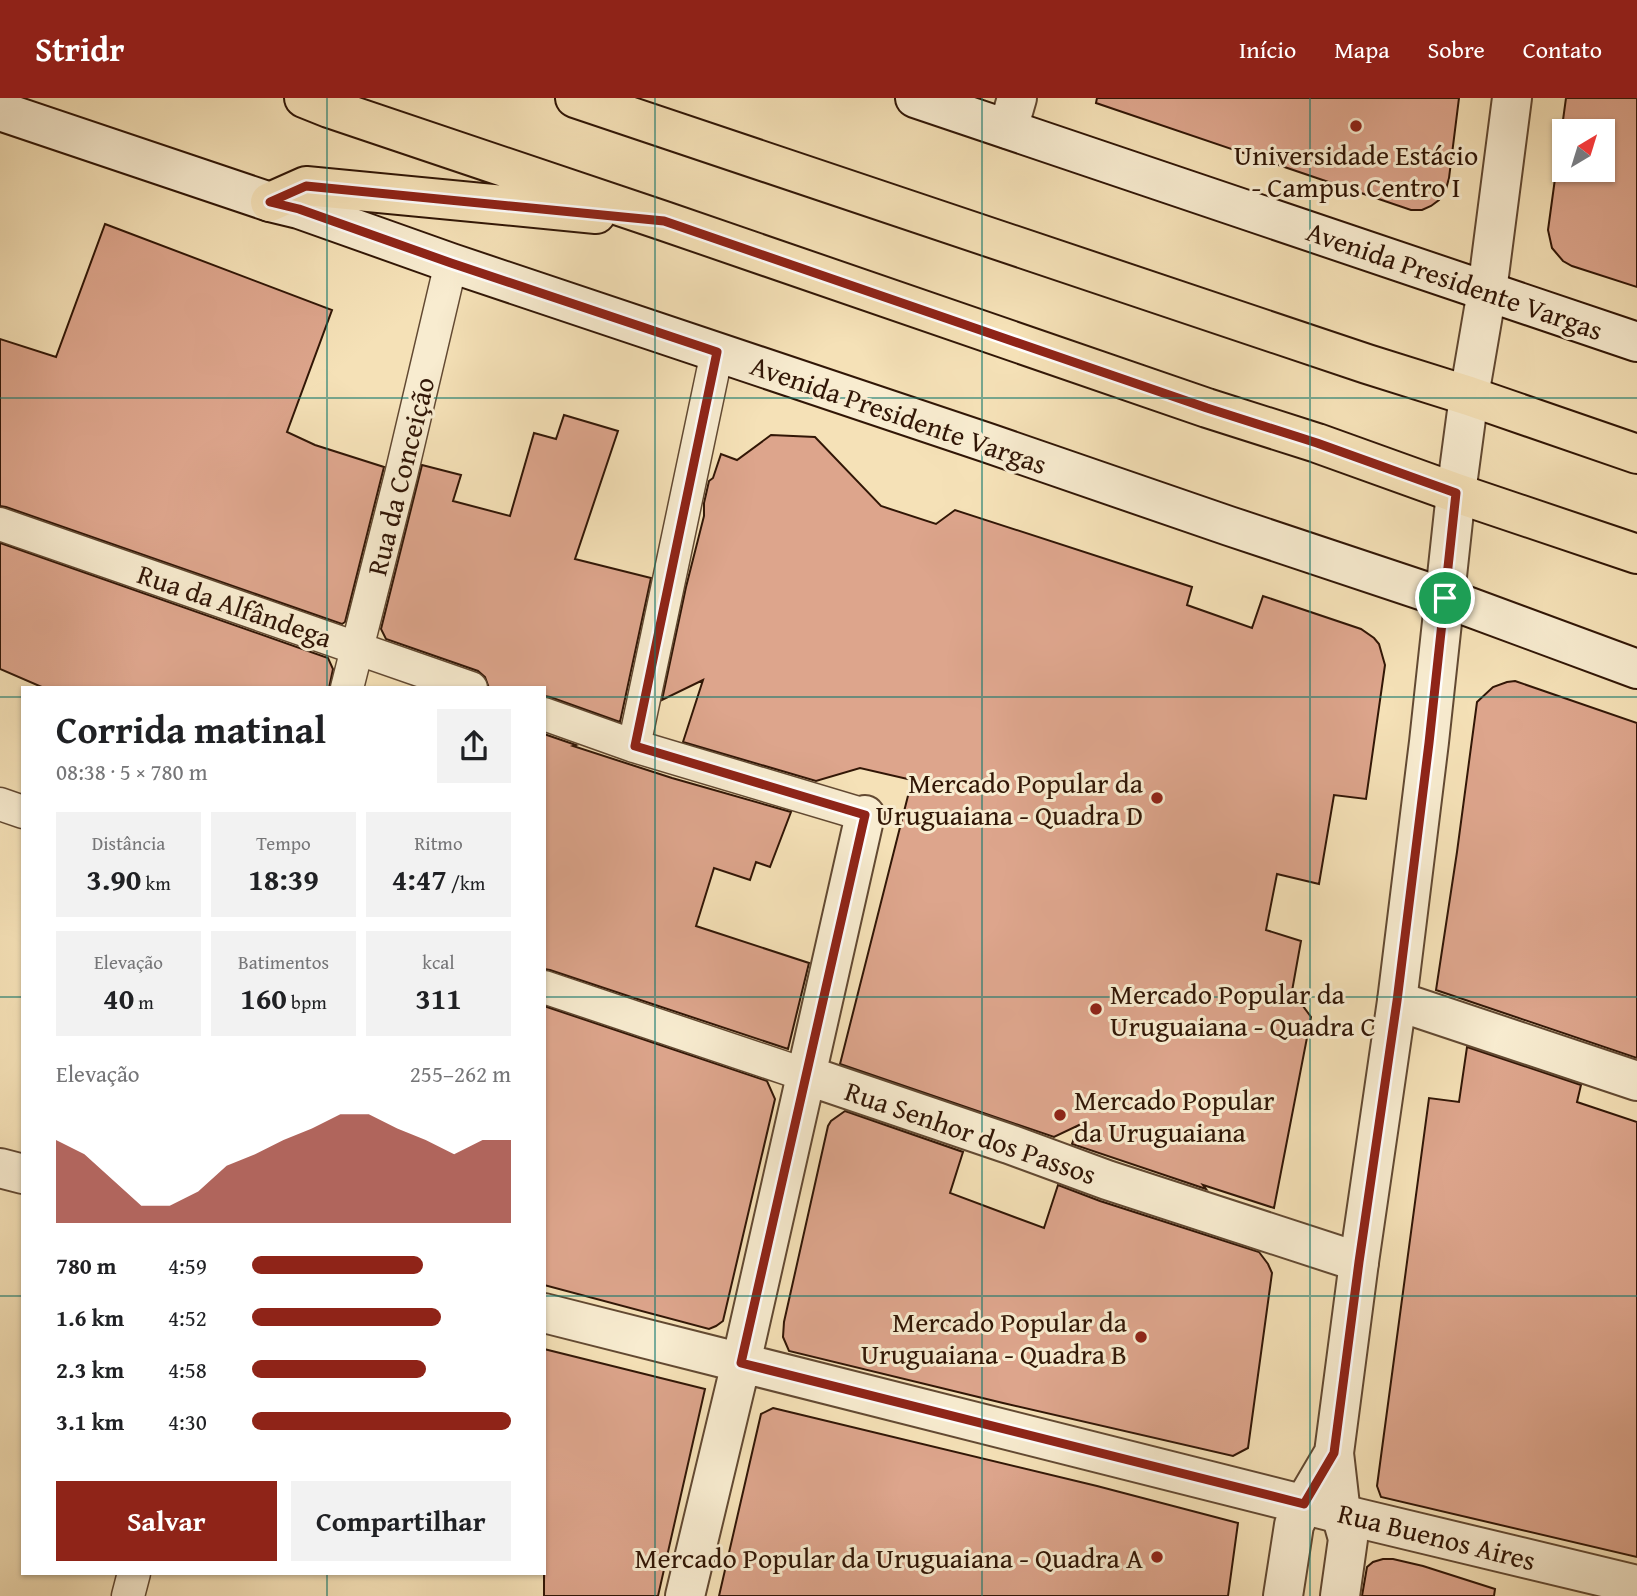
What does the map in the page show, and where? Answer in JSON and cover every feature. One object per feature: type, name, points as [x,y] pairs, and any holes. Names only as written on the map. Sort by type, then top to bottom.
[{"type":"main road","points":[[303,98],[1637,554]]},
{"type":"main road","points":[[575,98],[1637,454]]},
{"type":"main road","points":[[270,202],[306,186],[664,221]]},
{"type":"street","name":"Avenida Presidente Vargas","points":[[915,98],[1013,113],[1487,292],[1637,342]]},
{"type":"street","points":[[1340,1596],[1348,1539],[1341,1514],[1334,1453],[1397,1001],[1456,493],[1487,292],[1512,98]]},
{"type":"street","name":"Avenida Presidente Vargas","points":[[0,111],[270,202],[299,209],[451,263],[1445,598],[1637,668]]},
{"type":"street","name":"Rua da Conceição","points":[[347,686],[451,263]]},
{"type":"street","points":[[635,746],[717,352]]},
{"type":"street","name":"Rua da Alfândega","points":[[0,524],[465,686]]},
{"type":"street","points":[[546,715],[635,746],[865,815],[741,1363],[685,1596]]},
{"type":"street","points":[[0,804],[21,811]]},
{"type":"street","name":"Rua Senhor dos Passos","points":[[546,988],[1009,1144],[1107,1180],[1359,1262]]},
{"type":"street","points":[[1397,1001],[1637,1081]]},
{"type":"street","points":[[0,1168],[21,1173]]},
{"type":"street","name":"Rua Buenos Aires","points":[[546,1314],[1304,1504],[1588,1585],[1637,1585]]},
{"type":"street","points":[[1283,1596],[1294,1525],[1334,1453]]},
{"type":"street","points":[[128,1596],[133,1575]]},
{"type":"building","name":"Universidade Estácio - Campus Centro I","points":[[1097,98],[1459,98],[1446,189],[1431,206],[1422,210],[1411,210],[1096,103]]},
{"type":"building","points":[[1566,98],[1637,98],[1637,287],[1572,266],[1563,261],[1552,248],[1548,230],[1555,182],[1615,182],[1615,119],[1563,119]]},
{"type":"building","points":[[105,224],[332,310],[287,432],[315,445],[384,467],[345,622],[342,624],[0,506],[0,339],[56,357]]},
{"type":"building","points":[[564,415],[618,431],[575,559],[651,578],[620,722],[546,696],[546,686],[488,686],[485,677],[478,671],[386,639],[381,629],[422,465],[461,475],[453,501],[510,516],[534,433],[556,439]]},
{"type":"building","points":[[771,435],[815,437],[881,506],[936,524],[955,510],[1192,587],[1187,605],[1252,628],[1263,596],[1361,629],[1379,644],[1385,665],[1366,799],[1334,795],[1319,884],[1277,874],[1266,930],[1301,941],[1292,991],[1311,1017],[1274,1208],[1203,1185],[1206,1189],[1072,1144],[1079,1125],[1054,1137],[840,1064],[912,780],[860,768],[816,781],[683,742],[703,680],[662,700],[704,516],[709,481],[713,478],[721,454],[737,460]]},
{"type":"building","points":[[0,543],[328,658],[333,669],[329,686],[39,686],[0,669]]},
{"type":"building","points":[[1515,681],[1637,723],[1637,1058],[1436,990],[1477,702],[1493,687]]},
{"type":"building","points":[[546,735],[672,778],[791,812],[770,867],[756,862],[750,880],[714,868],[696,926],[809,963],[788,1049],[546,969]]},
{"type":"building","points":[[546,1007],[767,1081],[775,1099],[723,1321],[709,1329],[546,1286]]},
{"type":"building","points":[[1467,1047],[1581,1085],[1577,1102],[1637,1122],[1637,1557],[1381,1497],[1377,1486],[1429,1098],[1459,1102]]},
{"type":"building","points":[[845,1111],[963,1152],[950,1193],[1044,1228],[1058,1185],[1259,1252],[1272,1273],[1248,1448],[1233,1456],[789,1351],[783,1337],[784,1322],[828,1126]]},
{"type":"building","points":[[546,1349],[705,1389],[658,1596],[544,1596]]},
{"type":"building","points":[[773,1408],[1238,1523],[1228,1596],[719,1596],[761,1414]]},
{"type":"building","points":[[1383,1559],[1423,1566],[1495,1589],[1494,1596],[1362,1596],[1367,1567]]},
{"type":"place","name":"Universidade Estácio - Campus Centro I","points":[[1356,126]]},
{"type":"place","name":"Mercado Popular da Uruguaiana - Quadra D","points":[[1157,798]]},
{"type":"place","name":"Mercado Popular da Uruguaiana - Quadra C","points":[[1096,1009]]},
{"type":"place","name":"Mercado Popular da Uruguaiana","points":[[1060,1115]]},
{"type":"place","name":"Mercado Popular da Uruguaiana - Quadra B","points":[[1141,1337]]},
{"type":"place","name":"Mercado Popular da Uruguaiana - Quadra A","points":[[1157,1557]]},
{"type":"route","points":[[306,186],[664,221],[1207,408],[1317,443],[1456,493],[1445,598],[1397,1001],[1334,1453],[1304,1504],[741,1363],[865,815],[635,746],[717,352],[299,209],[270,202],[306,186]]}]
